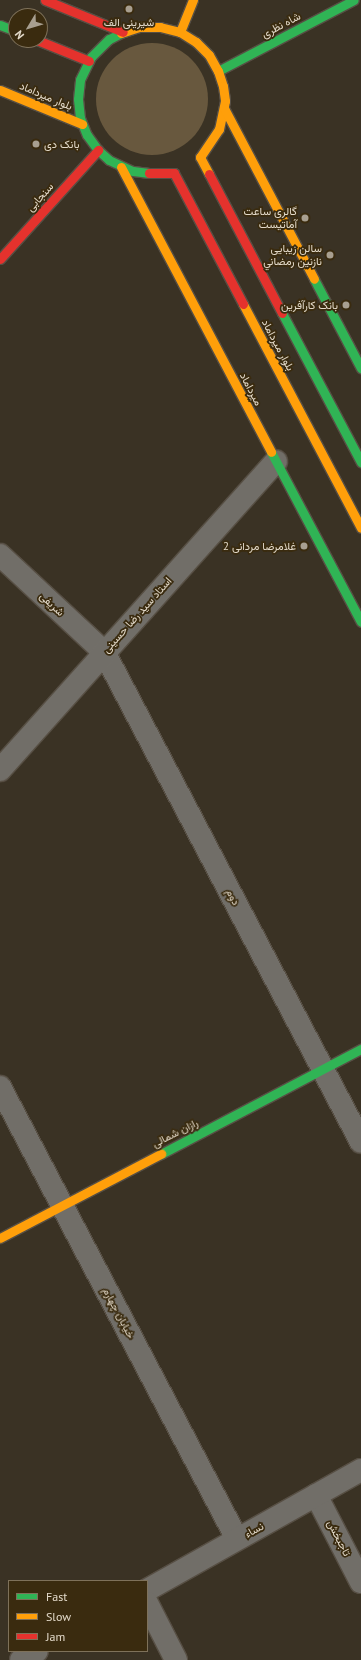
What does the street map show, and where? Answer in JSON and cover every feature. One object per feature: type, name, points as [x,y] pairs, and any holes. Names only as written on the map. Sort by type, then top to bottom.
[{"type":"main road","points":[[45,0],[123,32]]},
{"type":"main road","points":[[180,32],[193,0]]},
{"type":"main road","name":"شاه نظری","points":[[218,71],[354,0]]},
{"type":"main road","points":[[121,167],[109,160],[98,150],[87,135],[82,124],[78,99],[80,80],[89,61],[99,48],[109,39],[123,32],[140,27],[160,27],[180,32],[196,42],[209,55],[218,71],[223,86],[224,108],[361,368]]},
{"type":"main road","points":[[48,44],[89,61]]},
{"type":"main road","name":"بلوار میرداماد","points":[[0,90],[82,124]]},
{"type":"main road","name":"بلوار میرداماد","points":[[224,108],[219,129],[200,157],[361,462]]},
{"type":"main road","name":"سنجابی","points":[[0,259],[98,150]]},
{"type":"main road","name":"بلوار میرداماد","points":[[121,167],[147,173],[174,173],[361,528]]},
{"type":"main road","name":"میرداماد","points":[[121,167],[361,622]]},
{"type":"main road","name":"رازان شمالی","points":[[0,1238],[361,1049]]},
{"type":"street","name":"استاد سید رضا حسینی","points":[[0,770],[276,461]]},
{"type":"street","name":"شریفی","points":[[0,555],[104,652]]},
{"type":"street","name":"دوم","points":[[104,652],[361,1142]]},
{"type":"street","name":"خیابان چهارم","points":[[0,1087],[237,1539]]},
{"type":"street","name":"نساء","points":[[148,1589],[361,1470]]},
{"type":"street","name":"تاجبخش","points":[[316,1495],[361,1582]]},
{"type":"street","points":[[148,1605],[176,1660]]},
{"type":"street","points":[[21,1660],[35,1652]]},
{"type":"shaded area","points":[[152,43],[163,44],[173,48],[183,53],[191,60],[198,68],[203,78],[207,88],[207,110],[203,120],[198,130],[191,138],[183,145],[173,150],[163,154],[152,155],[141,154],[131,150],[121,145],[113,138],[106,130],[101,120],[97,110],[96,99],[97,88],[101,78],[106,68],[113,60],[121,53],[131,48],[141,44]]},
{"type":"traffic: fast","points":[[218,71],[354,0]]},
{"type":"traffic: fast","points":[[0,25],[8,28]]},
{"type":"traffic: fast","points":[[121,33],[109,39],[91,57],[80,80],[78,99],[80,118],[87,135],[98,150],[109,160],[133,171],[149,173]]},
{"type":"traffic: fast","points":[[314,279],[361,368]]},
{"type":"traffic: fast","points":[[282,313],[361,462]]},
{"type":"traffic: fast","points":[[271,452],[361,622]]},
{"type":"traffic: fast","points":[[161,1154],[361,1049]]},
{"type":"traffic: slow","points":[[180,32],[193,0]]},
{"type":"traffic: slow","points":[[121,33],[140,27],[160,27],[180,32],[196,42],[209,55],[218,71],[223,86],[225,101],[219,129],[200,157],[209,174]]},
{"type":"traffic: slow","points":[[0,90],[82,124]]},
{"type":"traffic: slow","points":[[224,108],[314,279]]},
{"type":"traffic: slow","points":[[121,167],[271,452]]},
{"type":"traffic: slow","points":[[243,304],[361,528]]},
{"type":"traffic: slow","points":[[0,1238],[161,1154]]},
{"type":"traffic: jam","points":[[45,0],[123,32]]},
{"type":"traffic: jam","points":[[48,44],[89,61]]},
{"type":"traffic: jam","points":[[0,259],[98,150]]},
{"type":"traffic: jam","points":[[149,173],[174,173],[243,304]]},
{"type":"traffic: jam","points":[[209,174],[282,313]]},
{"type":"place","name":"شیرینی الف","points":[[129,9]]},
{"type":"place","name":"بانک دی","points":[[36,144]]},
{"type":"place","name":"گالری ساعت آماتیست","points":[[305,218]]},
{"type":"place","name":"سالن زیبایی نازنين رمضاني","points":[[330,255]]},
{"type":"place","name":"بانک کارآفرین","points":[[346,305]]},
{"type":"place","name":"غلامرضا مردانی 2","points":[[304,546]]}]
